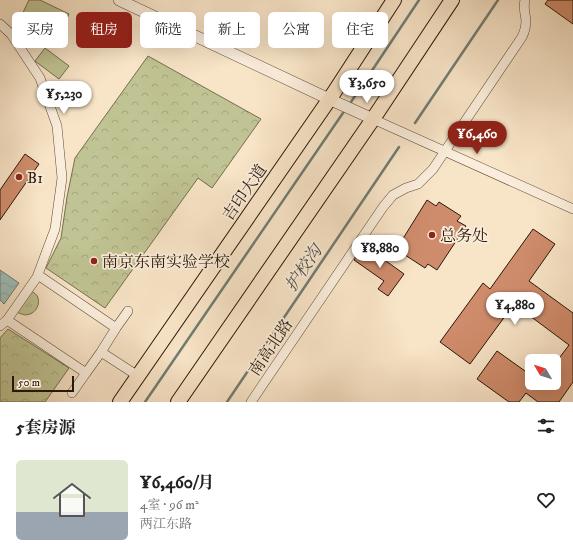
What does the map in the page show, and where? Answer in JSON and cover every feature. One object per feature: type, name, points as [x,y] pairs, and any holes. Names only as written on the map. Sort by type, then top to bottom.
[{"type":"main road","name":"吉印大道","points":[[120,402],[329,100],[394,0]]},
{"type":"main road","points":[[178,402],[373,119],[452,0]]},
{"type":"street","points":[[119,0],[329,100],[573,209]]},
{"type":"street","name":"南高北路","points":[[251,402],[383,207],[393,195],[418,184],[433,169],[445,152],[522,37],[526,28],[523,5],[525,0]]},
{"type":"street","points":[[0,24],[11,34],[40,78],[57,126],[62,178],[55,229],[38,275],[7,320],[0,326]]},
{"type":"street","points":[[38,275],[116,328]]},
{"type":"street","points":[[72,393],[128,311]]},
{"type":"street","points":[[7,320],[86,373]]},
{"type":"street","points":[[101,352],[138,376]]},
{"type":"green space","points":[[29,0],[40,0],[65,12],[23,12]]},
{"type":"green space","points":[[45,48],[69,66],[59,79],[35,61]]},
{"type":"green space","points":[[148,56],[261,119],[212,188],[198,178],[105,308],[46,268],[61,238],[75,158]]},
{"type":"green space","points":[[31,291],[38,298],[36,310],[26,315],[17,312]]},
{"type":"green space","points":[[8,329],[69,368],[45,402],[0,402],[0,338]]},
{"type":"water","points":[[0,270],[19,283],[4,304],[0,300]]},
{"type":"building","points":[[548,0],[573,0],[573,24],[545,4]]},
{"type":"building","name":"B1","points":[[25,154],[39,164],[0,220],[0,190]]},
{"type":"building","name":"总务处","points":[[427,200],[436,206],[439,202],[461,216],[457,221],[466,226],[437,270],[428,264],[425,268],[405,255],[408,250],[399,245]]},
{"type":"building","points":[[533,229],[555,244],[529,281],[573,313],[573,382],[559,402],[538,402],[526,393],[519,402],[509,402],[477,379],[497,351],[525,371],[525,390],[561,390],[561,356],[569,345],[514,304],[470,364],[440,342],[483,283],[490,289]]},
{"type":"building","points":[[365,244],[387,259],[386,261],[404,274],[388,296],[378,289],[384,281],[354,260]]},
{"type":"waterway","points":[[349,105],[419,0]]},
{"type":"waterway","name":"护校沟","points":[[415,123],[498,0]]},
{"type":"waterway","points":[[145,402],[345,110]]},
{"type":"waterway","name":"护校沟","points":[[227,402],[399,147]]},
{"type":"place","name":"B1","points":[[19,177]]},
{"type":"place","name":"总务处","points":[[432,235]]},
{"type":"place","name":"南京东南实验学校","points":[[94,261]]}]
